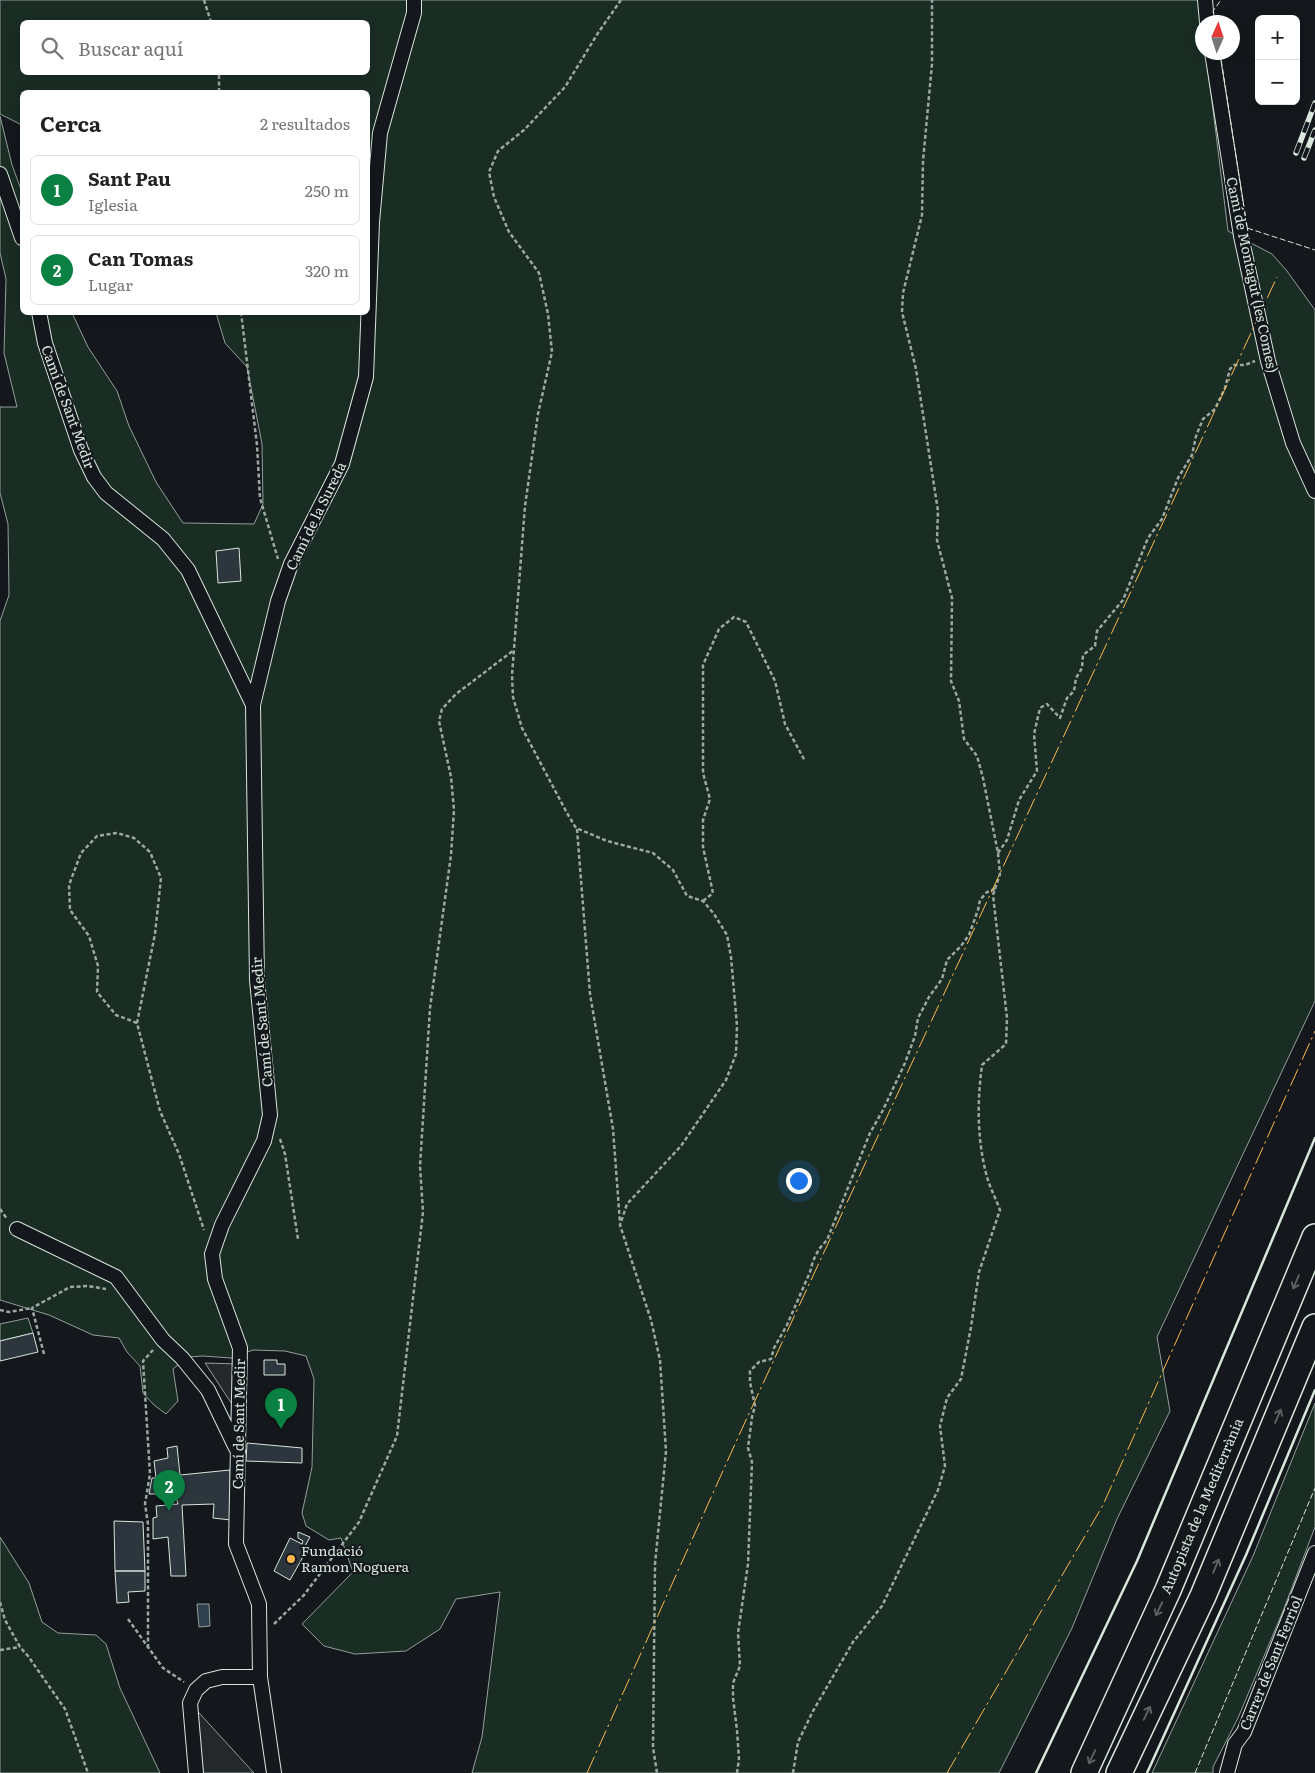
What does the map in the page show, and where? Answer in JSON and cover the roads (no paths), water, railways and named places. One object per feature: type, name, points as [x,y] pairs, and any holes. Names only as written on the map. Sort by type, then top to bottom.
[{"type":"highway","name":"Autopista de la Mediterrània","points":[[1084,1773],[1168,1590],[1315,1237]]},
{"type":"highway","points":[[1119,1773],[1203,1596],[1315,1327]]},
{"type":"street","name":"Camí de la Sureda","points":[[370,274],[372,222],[380,133],[414,13],[414,0]]},
{"type":"street","points":[[1205,0],[1206,15]]},
{"type":"street","name":"Camí de Montagut (les Comes)","points":[[1213,60],[1241,236],[1267,358],[1293,443],[1315,491]]},
{"type":"street","points":[[0,174],[20,232]]},
{"type":"street","name":"Camí de Sant Medir","points":[[40,315],[45,343],[81,450],[94,478],[106,493],[163,539],[188,570],[253,705],[257,980],[270,1114],[264,1141],[222,1225],[212,1254],[214,1279],[240,1348],[236,1544],[259,1604],[260,1677],[274,1773]]},
{"type":"street","name":"Camí de la Sureda","points":[[253,705],[278,601],[291,564],[342,464],[366,377],[368,315]]},
{"type":"street","points":[[17,1229],[116,1277],[163,1340],[182,1358],[208,1390],[238,1450]]},
{"type":"street","name":"Carrer de Sant Ferriol","points":[[1227,1773],[1235,1744],[1244,1732],[1315,1553]]},
{"type":"street","points":[[196,1773],[190,1703],[196,1690],[206,1681],[222,1677],[260,1677]]},
{"type":"water","points":[[197,1604],[209,1604],[210,1626],[199,1627]]},
{"type":"railway","points":[[1296,153],[1315,103]]},
{"type":"railway","points":[[1304,158],[1315,130]]},
{"type":"place","name":"Sant Pau","points":[[281,1429]]},
{"type":"place","name":"Can Tomas","points":[[169,1511]]},
{"type":"place","name":"Fundació Ramon Noguera","points":[[291,1559]]}]
